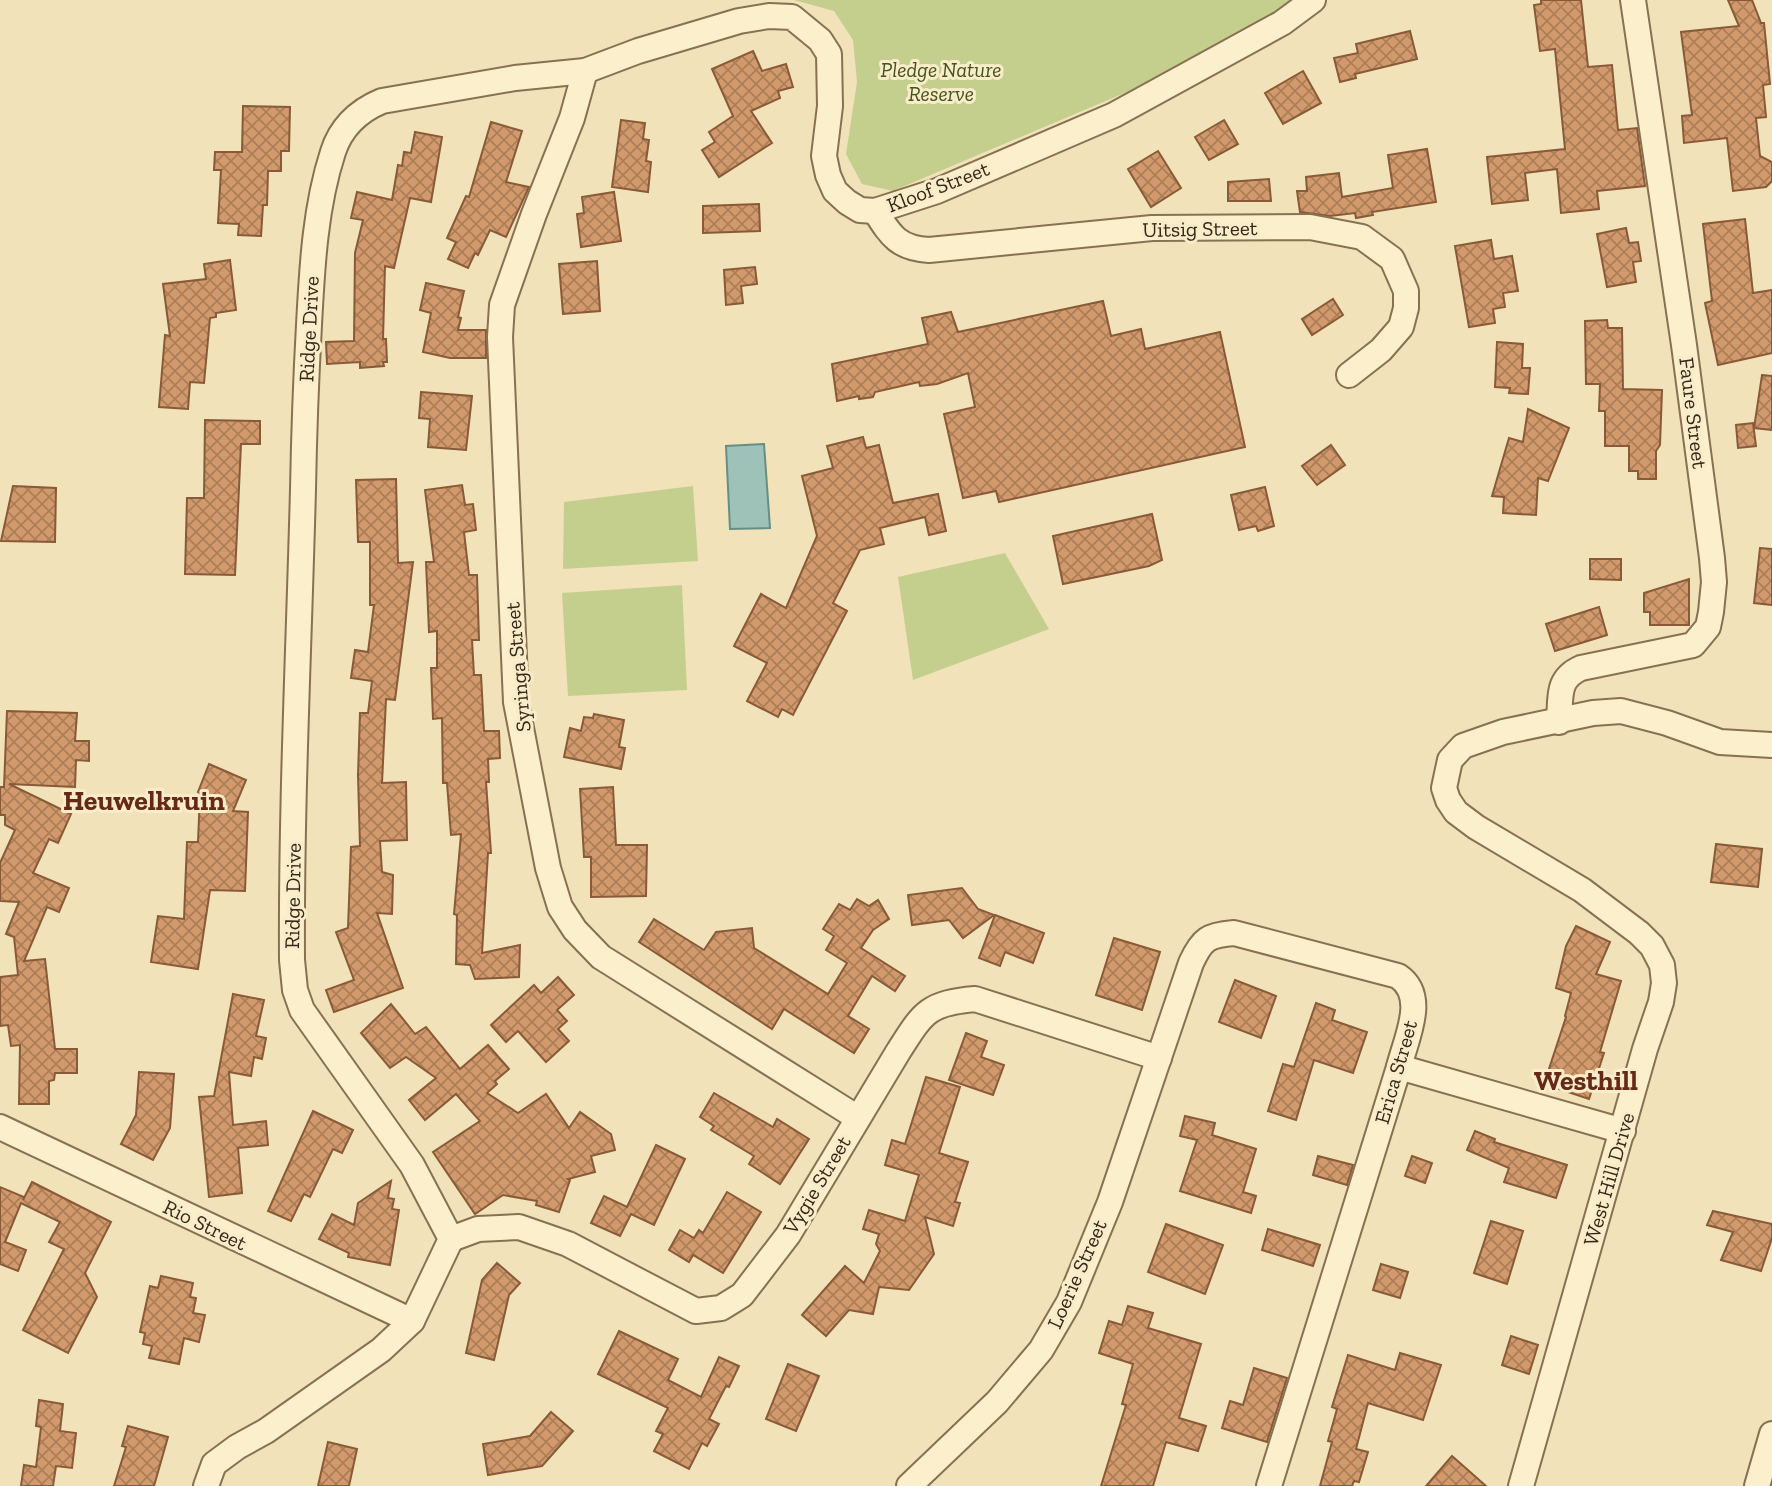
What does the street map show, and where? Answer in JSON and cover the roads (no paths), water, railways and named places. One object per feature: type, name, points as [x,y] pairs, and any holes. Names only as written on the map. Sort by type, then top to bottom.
[{"type":"street","name":"Kloof Street","points":[[334,150],[350,120],[367,107],[382,101],[514,78],[586,71],[638,51],[739,21],[769,16],[792,17],[820,40],[829,54],[830,106],[824,156],[828,175],[835,191],[847,202],[860,210],[875,211],[937,191],[1114,115],[1282,23],[1312,0]]},
{"type":"street","name":"Faure Street","points":[[1559,722],[1561,688],[1565,678],[1572,672],[1693,645],[1708,627],[1711,612],[1714,582],[1708,532],[1684,345],[1633,0]]},
{"type":"street","name":"Syringa Street","points":[[586,71],[572,118],[502,305],[500,337],[516,702],[548,869],[561,907],[575,930],[601,957],[858,1118]]},
{"type":"street","name":"Ridge Drive","points":[[334,150],[321,200],[311,275],[305,415],[292,960],[295,990],[302,1010],[412,1164],[452,1239]]},
{"type":"street","name":"Uitsig Street","points":[[875,211],[898,242],[916,250],[1152,228],[1310,227],[1362,237],[1392,259],[1406,291],[1406,309],[1401,327],[1381,350],[1349,375]]},
{"type":"street","name":"West Hill Drive","points":[[1521,1486],[1664,984],[1662,965],[1652,946],[1620,919],[1582,890],[1476,827],[1456,811],[1444,788],[1450,760],[1463,746],[1503,732],[1593,713],[1621,711],[1667,723],[1720,742],[1772,745]]},
{"type":"street","name":"Erica Street","points":[[1159,1058],[1199,945],[1209,938],[1234,933],[1383,970],[1406,981],[1413,990],[1415,1005],[1399,1067],[1269,1486]]},
{"type":"street","name":"Vygie Street","points":[[452,1239],[478,1229],[519,1227],[568,1244],[696,1311],[721,1308],[742,1295],[788,1235],[914,1027],[934,1006],[975,999],[1159,1058]]},
{"type":"street","name":"Loerie Street","points":[[909,1486],[997,1402],[1041,1350],[1069,1303],[1110,1202],[1159,1058]]},
{"type":"street","points":[[1399,1067],[1623,1130]]},
{"type":"street","name":"Rio Street","points":[[0,1127],[412,1321]]},
{"type":"street","points":[[206,1486],[214,1464],[371,1357],[412,1321],[452,1239]]},
{"type":"street","points":[[1757,1486],[1772,1434]]},
{"type":"water","points":[[764,444],[770,528],[730,529],[726,446]]},
{"type":"district","name":"Heuwelkruin","points":[[144,800]]},
{"type":"district","name":"Westhill","points":[[1586,1080]]},
{"type":"park label","name":"Pledge Nature Reserve","points":[[941,82]]}]
